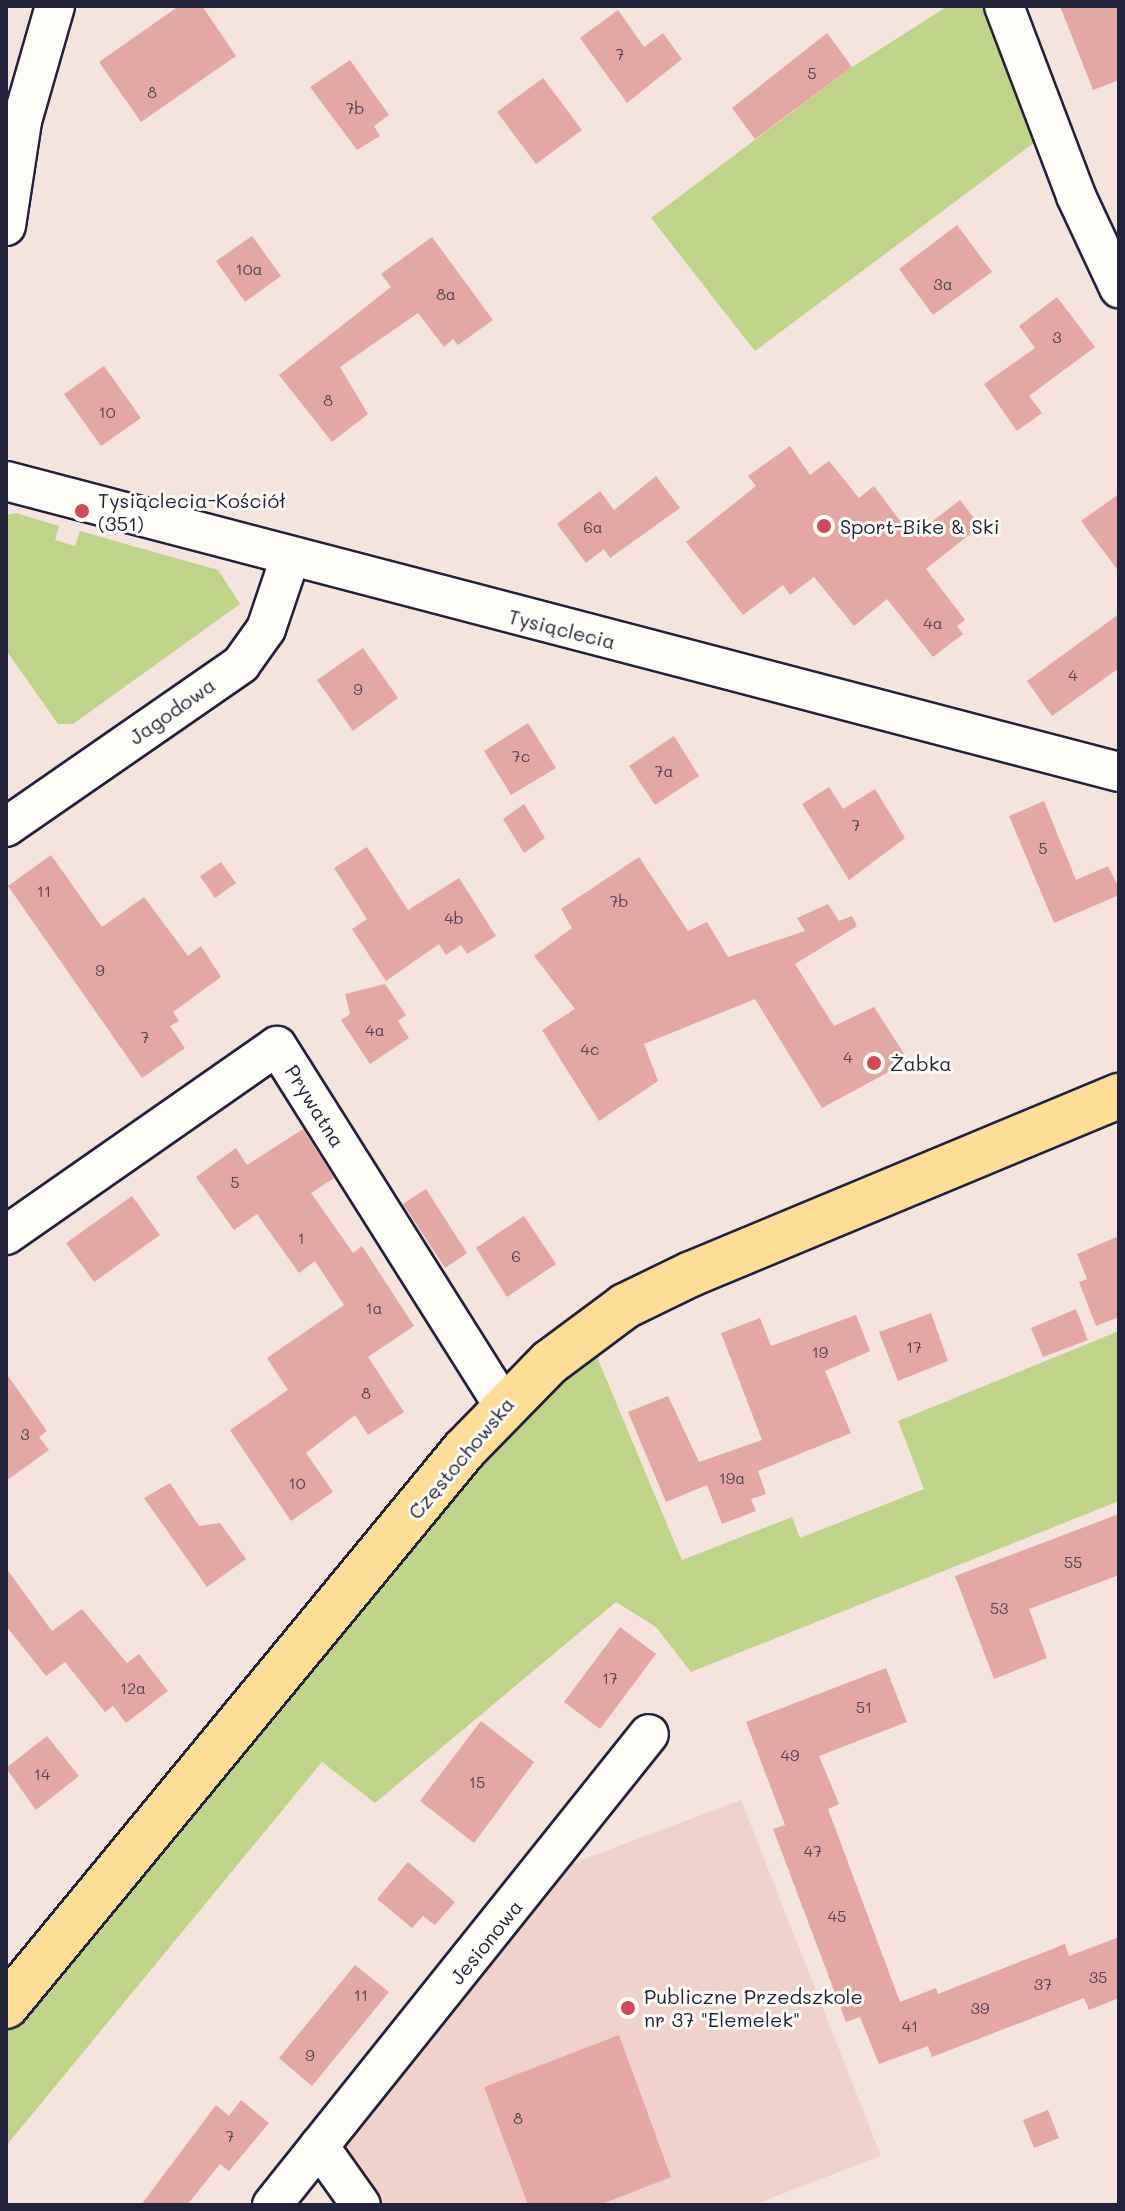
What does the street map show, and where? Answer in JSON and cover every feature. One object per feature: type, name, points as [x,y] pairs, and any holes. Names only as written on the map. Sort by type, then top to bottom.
[{"type":"main road","name":"Częstochowska","points":[[6,2006],[503,1405],[625,1306],[1119,1096]]},
{"type":"street","points":[[6,226],[22,121],[55,6]]},
{"type":"street","points":[[1004,6],[1076,196],[1119,288]]},
{"type":"street","name":"Tysiąclecia","points":[[6,481],[290,558],[1119,772]]},
{"type":"street","name":"Jagodowa","points":[[6,827],[241,664],[266,629],[290,558]]},
{"type":"street","name":"Prywatna","points":[[6,1235],[277,1046],[503,1405]]},
{"type":"street","name":"Jesionowa","points":[[272,2205],[649,1734]]},
{"type":"street","points":[[319,2146],[361,2205]]},
{"type":"shaded area","name":"Publiczne Przedszkole nr 37 \"Elemelek\"","points":[[741,1800],[881,2156],[753,2205],[361,2205],[319,2146],[542,1875]]},
{"type":"green space","points":[[948,6],[1004,6],[1051,130],[755,351],[651,218],[852,67]]},
{"type":"green space","points":[[16,513],[59,526],[55,540],[75,546],[80,531],[218,570],[240,604],[73,724],[58,724],[6,650],[6,515]]},
{"type":"green space","points":[[1119,1331],[1119,1501],[691,1672],[656,1627],[616,1602],[375,1803],[322,1762],[6,2146],[6,2006],[587,1333],[682,1560],[792,1517],[800,1538],[924,1489],[898,1421]]},
{"type":"building","points":[[179,6],[202,6],[236,56],[141,122],[99,62]]},
{"type":"building","points":[[1060,6],[1119,6],[1119,80],[1093,90]]},
{"type":"building","points":[[618,10],[644,47],[663,33],[682,59],[627,103],[580,38]]},
{"type":"building","points":[[827,33],[852,67],[755,139],[732,108]]},
{"type":"building","points":[[350,60],[389,115],[374,126],[380,136],[357,150],[310,87]]},
{"type":"building","points":[[543,78],[582,130],[536,164],[497,112]]},
{"type":"building","points":[[957,225],[992,272],[933,315],[899,269]]},
{"type":"building","points":[[252,236],[281,276],[245,302],[216,261]]},
{"type":"building","points":[[432,237],[493,320],[458,345],[453,339],[444,347],[418,313],[340,367],[368,414],[332,442],[279,375],[391,287],[381,274]]},
{"type":"building","points":[[1057,297],[1095,347],[1029,396],[1042,413],[1017,431],[984,384],[1035,348],[1019,326]]},
{"type":"building","points":[[104,366],[141,418],[101,446],[64,394]]},
{"type":"building","points":[[790,446],[810,475],[829,461],[859,498],[874,486],[912,537],[960,500],[980,526],[926,569],[965,620],[957,626],[963,634],[933,657],[887,599],[854,626],[814,577],[790,595],[783,585],[743,615],[686,542],[756,486],[748,476]]},
{"type":"building","points":[[656,476],[680,508],[610,558],[604,549],[586,563],[557,524],[600,491],[614,510]]},
{"type":"building","points":[[1119,494],[1119,572],[1081,521]]},
{"type":"building","points":[[1119,614],[1119,668],[1052,716],[1027,681]]},
{"type":"building","points":[[363,648],[398,698],[353,731],[317,680]]},
{"type":"building","points":[[528,723],[556,768],[511,795],[484,751]]},
{"type":"building","points":[[674,736],[699,776],[655,805],[629,766]]},
{"type":"building","points":[[829,787],[843,809],[875,789],[905,838],[849,880],[802,804]]},
{"type":"building","points":[[1044,801],[1076,880],[1108,866],[1119,888],[1119,895],[1054,923],[1009,816]]},
{"type":"building","points":[[524,804],[545,838],[524,853],[503,819]]},
{"type":"building","points":[[367,847],[408,910],[459,878],[496,936],[467,954],[461,945],[446,955],[439,944],[386,981],[352,929],[367,919],[334,868]]},
{"type":"building","points":[[51,855],[102,927],[144,897],[188,956],[201,946],[221,977],[173,1012],[179,1021],[170,1026],[185,1048],[142,1078],[8,886]]},
{"type":"building","points":[[639,857],[688,931],[707,922],[728,957],[805,931],[797,918],[828,904],[839,921],[852,916],[857,926],[795,964],[834,1026],[874,1007],[905,1055],[894,1062],[898,1067],[822,1108],[755,999],[644,1044],[658,1081],[599,1121],[542,1030],[575,1009],[534,956],[572,928],[561,909]]},
{"type":"building","points":[[221,862],[236,883],[215,898],[200,876]]},
{"type":"building","points":[[385,984],[406,1015],[398,1021],[409,1038],[370,1064],[341,1020],[350,1014],[345,994]]},
{"type":"building","points":[[303,1129],[334,1178],[311,1193],[353,1253],[362,1246],[414,1326],[368,1357],[404,1412],[368,1435],[355,1415],[306,1453],[333,1492],[291,1521],[230,1430],[288,1390],[267,1358],[344,1305],[315,1261],[299,1273],[257,1214],[234,1230],[196,1177],[236,1148],[247,1165]]},
{"type":"building","points":[[426,1189],[467,1253],[445,1268],[403,1204]]},
{"type":"building","points":[[132,1196],[160,1235],[94,1282],[66,1243]]},
{"type":"building","points":[[524,1216],[556,1264],[507,1297],[476,1248]]},
{"type":"building","points":[[1119,1236],[1119,1317],[1096,1326],[1079,1282],[1087,1279],[1077,1254]]},
{"type":"building","points":[[1076,1309],[1088,1340],[1043,1357],[1031,1328]]},
{"type":"building","points":[[931,1313],[948,1361],[898,1381],[879,1332]]},
{"type":"building","points":[[856,1315],[870,1351],[825,1371],[851,1433],[758,1471],[766,1494],[751,1499],[756,1511],[722,1524],[707,1485],[666,1502],[628,1412],[668,1396],[699,1462],[762,1440],[721,1333],[760,1318],[771,1346]]},
{"type":"building","points":[[6,1373],[47,1431],[39,1437],[49,1450],[6,1481]]},
{"type":"building","points":[[170,1483],[199,1526],[220,1523],[246,1559],[207,1587],[144,1498]]},
{"type":"building","points":[[1119,1514],[1119,1575],[1029,1609],[1047,1658],[994,1679],[955,1576]]},
{"type":"building","points":[[6,1568],[52,1631],[82,1609],[127,1663],[139,1654],[168,1691],[126,1723],[113,1706],[105,1712],[65,1662],[46,1676],[6,1626]]},
{"type":"building","points":[[620,1627],[656,1654],[600,1729],[564,1702]]},
{"type":"building","points":[[886,1668],[907,1722],[819,1756],[839,1804],[828,1809],[900,2002],[936,1988],[938,1994],[1065,1944],[1069,1956],[1119,1937],[1119,1998],[1089,2010],[1084,1998],[932,2057],[928,2046],[879,2064],[860,2017],[846,2022],[773,1829],[785,1825],[746,1722]]},
{"type":"building","points":[[481,1721],[534,1762],[474,1843],[420,1801]]},
{"type":"building","points":[[47,1736],[79,1776],[36,1810],[6,1768]]},
{"type":"building","points":[[408,1862],[455,1902],[435,1925],[423,1916],[412,1928],[377,1899]]},
{"type":"building","points":[[355,1965],[389,1992],[312,2086],[279,2058]]},
{"type":"building","points":[[619,2035],[671,2177],[599,2205],[528,2205],[484,2087]]},
{"type":"building","points":[[241,2100],[269,2123],[229,2171],[220,2164],[187,2205],[141,2205],[216,2105],[229,2116]]},
{"type":"building","points":[[1048,2110],[1059,2138],[1034,2148],[1023,2120]]},
{"type":"place","name":"Tysiąclecia-Kościół (351)","points":[[82,511]]},
{"type":"place","name":"Sport-Bike & Ski","points":[[824,526]]},
{"type":"place","name":"Żabka","points":[[874,1063]]},
{"type":"place","name":"Publiczne Przedszkole nr 37 \"Elemelek\"","points":[[628,2008]]}]
